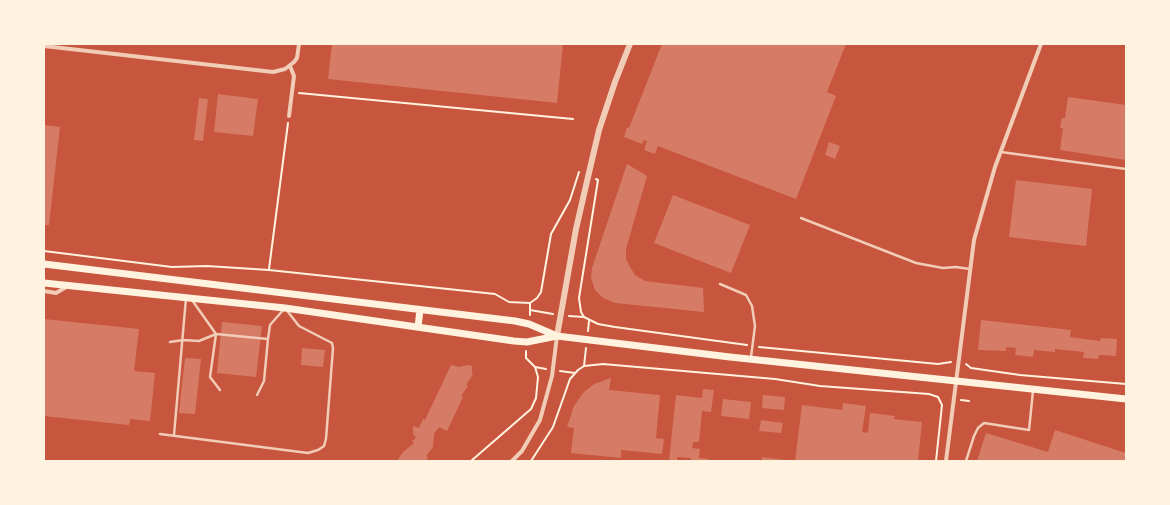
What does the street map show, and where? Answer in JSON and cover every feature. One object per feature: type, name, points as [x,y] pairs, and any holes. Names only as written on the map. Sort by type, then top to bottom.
[{"type":"main road","points":[[44,264],[529,324],[558,336],[751,360],[1126,399]]},
{"type":"main road","points":[[44,283],[285,308],[514,341],[527,342],[558,336]]},
{"type":"main road","points":[[418,327],[420,310]]},
{"type":"street","points":[[44,46],[273,72],[285,70],[290,66],[297,58],[299,44]]},
{"type":"street","points":[[512,461],[522,451],[540,420],[552,376],[576,229],[588,177],[600,130],[615,82],[630,44]]},
{"type":"street","points":[[946,461],[974,240],[1001,152],[1040,44]]},
{"type":"street","points":[[288,116],[294,76],[290,66]]},
{"type":"street","points":[[44,291],[56,293],[69,286]]},
{"type":"lane","points":[[1001,152],[1126,169]]},
{"type":"lane","points":[[801,218],[916,263],[943,268],[956,267],[970,269]]},
{"type":"lane","points":[[720,284],[746,295],[752,306],[755,326],[751,360]]},
{"type":"lane","points":[[188,298],[216,334],[210,377],[220,390]]},
{"type":"lane","points":[[174,435],[188,298]]},
{"type":"lane","points":[[160,434],[308,453],[318,450],[324,446],[326,439],[333,348],[332,343],[299,326],[285,308],[270,325],[264,381],[257,395]]},
{"type":"lane","points":[[170,342],[183,340],[199,341],[216,334],[268,339]]},
{"type":"lane","points":[[966,461],[974,436],[978,428],[984,424],[1029,430],[1034,389]]},
{"type":"path","points":[[292,93],[573,119]]},
{"type":"path","points":[[269,270],[288,116]]},
{"type":"path","points":[[588,177],[598,180],[579,298],[581,312],[584,317],[598,324],[753,346],[938,364],[946,362],[958,363],[966,364],[971,368],[1020,375],[1126,384]]},
{"type":"path","points":[[44,251],[172,267],[208,266],[269,270],[494,294],[508,302],[530,303],[537,298],[541,292],[551,234],[565,211]]},
{"type":"path","points":[[529,324],[530,303]]},
{"type":"path","points":[[471,461],[531,409],[536,398],[538,377],[535,367],[526,358],[527,342]]},
{"type":"path","points":[[531,461],[550,433],[560,410],[570,379],[584,366],[603,364],[775,379],[820,386],[929,394],[938,397],[942,405],[936,461]]},
{"type":"building","points":[[332,44],[563,44],[557,103],[328,79]]},
{"type":"building","points":[[662,44],[846,44],[827,92],[836,96],[796,199],[658,146],[655,154],[644,150],[647,141],[644,140],[642,144],[624,137],[627,127],[629,128]]},
{"type":"building","points":[[218,94],[258,99],[253,136],[214,132]]},
{"type":"building","points":[[1068,97],[1126,105],[1126,160],[1060,150],[1063,128],[1060,128],[1062,118],[1065,118]]},
{"type":"building","points":[[199,98],[208,99],[203,141],[194,140]]},
{"type":"building","points":[[44,125],[60,127],[49,225],[44,225]]},
{"type":"building","points":[[829,142],[840,146],[835,159],[825,155]]},
{"type":"building","points":[[627,164],[647,176],[626,249],[626,259],[630,267],[635,275],[645,281],[703,288],[704,312],[615,303],[603,298],[595,290],[591,278],[592,268]]},
{"type":"building","points":[[1016,180],[1092,189],[1086,246],[1009,237]]},
{"type":"building","points":[[673,195],[750,225],[731,273],[654,243]]},
{"type":"building","points":[[44,319],[139,329],[134,371],[155,373],[150,421],[130,419],[129,425],[44,416]]},
{"type":"building","points":[[981,320],[1071,330],[1070,337],[1100,341],[1101,338],[1117,339],[1116,356],[1099,355],[1098,359],[1083,358],[1084,352],[1055,349],[1055,352],[1034,350],[1033,357],[1015,355],[1016,348],[1006,347],[1006,351],[978,350]]},
{"type":"building","points":[[222,322],[262,326],[256,377],[217,373]]},
{"type":"building","points":[[302,348],[325,350],[323,367],[301,365]]},
{"type":"building","points":[[185,358],[201,359],[195,414],[179,413]]},
{"type":"building","points":[[451,365],[459,367],[467,365],[472,366],[473,374],[466,385],[468,386],[461,396],[463,397],[447,431],[439,427],[434,434],[433,447],[426,456],[428,458],[426,461],[397,461],[403,452],[414,443],[412,441],[416,438],[413,433],[413,426],[419,428],[423,419],[425,420]]},
{"type":"building","points":[[611,378],[609,390],[660,395],[656,438],[664,439],[662,454],[621,450],[621,458],[571,453],[574,428],[567,427],[574,406],[583,393],[594,384]]},
{"type":"building","points":[[703,389],[714,390],[711,412],[702,411],[699,442],[693,442],[692,448],[700,449],[699,458],[709,459],[709,461],[691,461],[691,458],[677,457],[677,461],[669,461],[676,395],[702,398]]},
{"type":"building","points":[[763,395],[785,397],[784,410],[762,408]]},
{"type":"building","points":[[723,399],[751,402],[749,419],[721,416]]},
{"type":"building","points":[[843,403],[866,406],[862,432],[868,433],[870,413],[895,416],[894,419],[922,422],[918,461],[795,461],[802,405],[842,410]]},
{"type":"building","points":[[761,420],[783,423],[781,433],[759,431]]},
{"type":"building","points":[[1055,430],[1126,453],[1126,461],[977,461],[986,433],[1048,452]]},
{"type":"building","points":[[762,457],[786,460],[786,461],[762,461]]}]
